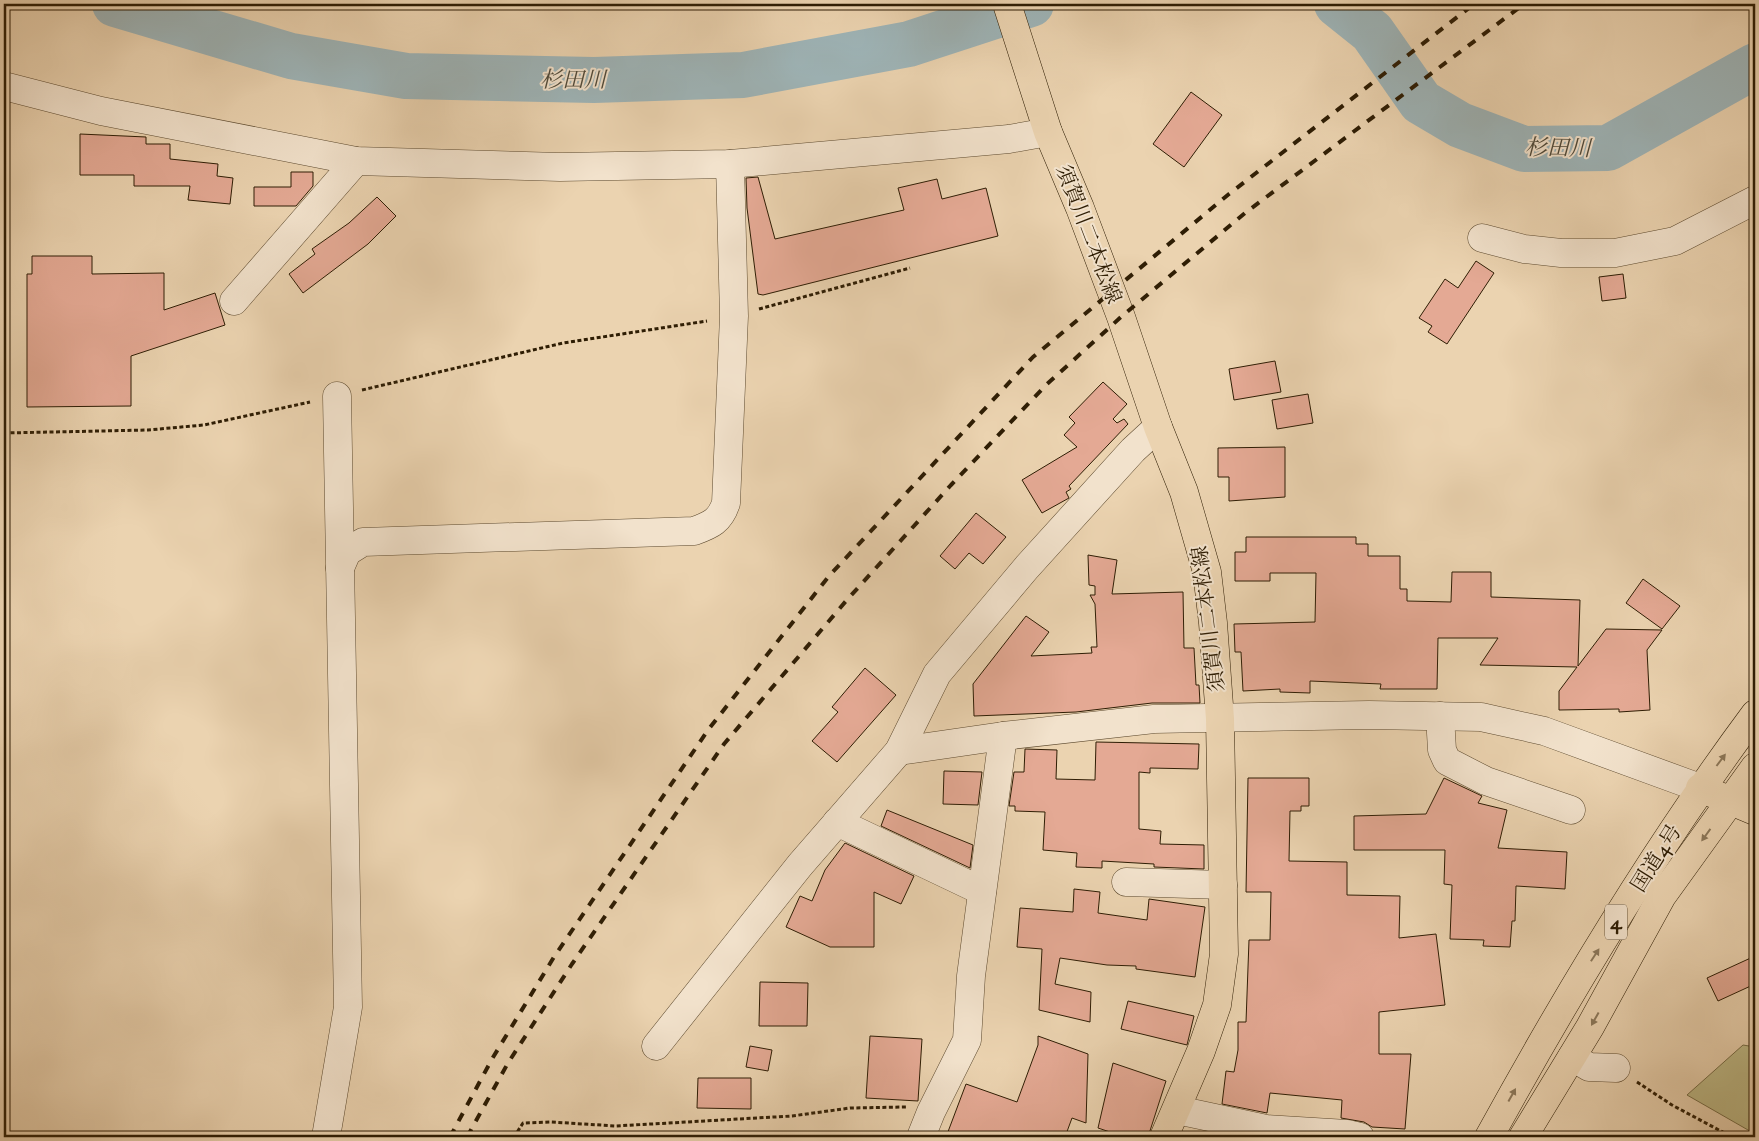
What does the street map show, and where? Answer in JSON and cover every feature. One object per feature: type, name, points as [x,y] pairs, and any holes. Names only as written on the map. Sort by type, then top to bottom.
[{"type":"main road","name":"須賀川二本松線","points":[[1007,4],[1046,125],[1112,290],[1158,427],[1184,492],[1207,572],[1220,719],[1224,954],[1217,1005],[1177,1110],[1164,1137]]},
{"type":"main road","name":"国道4号","points":[[1488,1137],[1555,1016],[1700,788],[1755,714]]},
{"type":"main road","name":"国道4号","points":[[1523,1137],[1572,1057],[1662,896],[1743,807],[1755,767]]},
{"type":"main road","points":[[1700,788],[1743,807]]},
{"type":"street","points":[[4,86],[101,111],[356,160],[560,167],[730,164],[1008,139],[1046,125]]},
{"type":"street","points":[[234,301],[356,160]]},
{"type":"street","points":[[340,568],[348,552],[363,542],[694,530],[713,525],[722,515],[726,503],[734,316],[730,164]]},
{"type":"street","points":[[1482,238],[1524,249],[1561,253],[1615,253],[1675,241],[1755,200]]},
{"type":"street","points":[[326,1137],[348,1007],[337,396]]},
{"type":"street","points":[[656,1046],[729,952],[899,751],[937,674],[1047,545],[1133,450],[1158,427]]},
{"type":"street","points":[[899,751],[1003,736],[1154,719],[1368,715],[1481,717],[1544,730],[1700,788]]},
{"type":"street","points":[[1440,716],[1442,750],[1447,761],[1486,781],[1571,810]]},
{"type":"street","points":[[921,1137],[931,1112],[967,1040],[971,976],[1003,736]]},
{"type":"street","points":[[837,822],[982,891]]},
{"type":"street","points":[[1126,882],[1223,885]]},
{"type":"street","points":[[1572,1057],[1590,1067],[1616,1068]]},
{"type":"street","points":[[1177,1110],[1266,1129],[1347,1134],[1360,1137]]},
{"type":"path","points":[[4,433],[148,430],[204,425],[563,343],[734,316],[910,268]]},
{"type":"path","points":[[1616,1068],[1672,1105],[1732,1137]]},
{"type":"path","points":[[514,1137],[523,1123],[551,1122],[616,1126],[792,1116],[850,1108],[899,1106],[931,1112]]},
{"type":"shaded area","points":[[1743,1045],[1755,1047],[1755,1134],[1687,1095]]},
{"type":"building","points":[[1191,92],[1222,115],[1184,167],[1153,144]]},
{"type":"building","points":[[80,134],[146,137],[146,144],[170,144],[170,159],[218,164],[217,176],[233,178],[230,204],[188,200],[190,186],[134,186],[134,175],[80,175]]},
{"type":"building","points":[[291,172],[313,172],[313,186],[296,206],[254,206],[254,187],[291,187]]},
{"type":"building","points":[[758,177],[775,239],[904,210],[898,188],[937,179],[942,199],[986,188],[998,236],[763,295],[758,294],[747,208],[746,178]]},
{"type":"building","points":[[377,197],[396,216],[368,244],[303,293],[289,274],[315,254],[312,249],[349,223]]},
{"type":"building","points":[[32,256],[92,256],[92,274],[164,273],[164,310],[215,293],[225,325],[131,356],[131,406],[27,407],[27,274],[32,274]]},
{"type":"building","points":[[1476,261],[1494,273],[1447,344],[1428,332],[1432,326],[1419,318],[1445,279],[1458,288]]},
{"type":"building","points":[[1623,274],[1626,298],[1602,301],[1599,277]]},
{"type":"building","points":[[1275,361],[1281,392],[1234,400],[1229,369]]},
{"type":"building","points":[[1103,382],[1127,404],[1113,419],[1117,423],[1124,419],[1128,424],[1069,486],[1071,489],[1066,492],[1069,498],[1042,513],[1022,480],[1077,447],[1064,435],[1075,423],[1069,417]]},
{"type":"building","points":[[1308,394],[1313,423],[1277,429],[1272,400]]},
{"type":"building","points":[[1285,447],[1285,497],[1229,501],[1229,477],[1218,477],[1218,448]]},
{"type":"building","points":[[976,513],[1006,537],[983,564],[969,553],[955,569],[940,556]]},
{"type":"building","points":[[1246,537],[1356,537],[1356,544],[1368,544],[1368,556],[1400,556],[1400,589],[1407,589],[1407,601],[1451,602],[1452,572],[1491,572],[1491,597],[1580,600],[1578,666],[1606,629],[1662,630],[1647,650],[1650,710],[1619,712],[1619,709],[1559,710],[1559,691],[1577,667],[1480,665],[1498,638],[1438,638],[1437,689],[1380,689],[1381,684],[1310,681],[1310,693],[1280,692],[1280,689],[1243,691],[1241,652],[1235,652],[1234,624],[1315,622],[1316,573],[1270,573],[1270,581],[1235,581],[1235,552],[1246,552]]},
{"type":"building","points":[[1088,555],[1117,560],[1112,594],[1183,592],[1184,648],[1194,648],[1196,685],[1199,685],[1200,703],[1152,703],[1076,712],[974,716],[973,684],[1026,616],[1049,632],[1031,656],[1092,653],[1091,647],[1097,647],[1095,604],[1090,595],[1095,595],[1095,586],[1089,585]]},
{"type":"building","points":[[1643,579],[1680,606],[1662,629],[1626,603]]},
{"type":"building","points":[[865,668],[896,695],[837,762],[812,741],[838,712],[832,707]]},
{"type":"building","points":[[1096,742],[1199,744],[1198,769],[1150,768],[1150,773],[1139,772],[1139,829],[1161,831],[1160,844],[1204,845],[1204,869],[1154,867],[1154,864],[1102,861],[1102,868],[1076,867],[1077,853],[1043,850],[1045,812],[1015,811],[1015,806],[1009,806],[1014,772],[1024,772],[1025,749],[1057,750],[1056,779],[1095,780]]},
{"type":"building","points":[[944,771],[982,772],[978,805],[943,804]]},
{"type":"building","points":[[1248,778],[1309,778],[1309,806],[1301,806],[1301,811],[1290,811],[1289,861],[1347,862],[1347,895],[1400,896],[1399,938],[1436,934],[1445,1005],[1379,1012],[1379,1054],[1411,1054],[1405,1129],[1372,1127],[1364,1122],[1341,1118],[1342,1100],[1270,1093],[1267,1113],[1222,1104],[1226,1071],[1234,1072],[1238,1050],[1238,1022],[1246,1022],[1249,940],[1270,940],[1271,892],[1246,892]]},
{"type":"building","points":[[1444,778],[1482,796],[1478,803],[1507,810],[1498,848],[1567,852],[1565,889],[1516,886],[1515,921],[1512,921],[1510,947],[1483,946],[1484,940],[1450,939],[1452,885],[1444,884],[1445,850],[1354,850],[1354,816],[1426,814]]},
{"type":"building","points":[[887,810],[973,845],[970,868],[881,826]]},
{"type":"building","points":[[845,843],[914,876],[901,904],[874,892],[874,947],[830,947],[786,927],[800,896],[812,901],[825,870]]},
{"type":"building","points":[[1074,889],[1100,892],[1098,913],[1147,920],[1149,899],[1205,907],[1195,977],[1136,969],[1136,966],[1107,965],[1060,958],[1055,984],[1091,992],[1090,1022],[1039,1010],[1042,949],[1017,947],[1020,908],[1073,912]]},
{"type":"building","points":[[1755,956],[1755,984],[1718,1001],[1707,978]]},
{"type":"building","points":[[760,982],[808,983],[807,1026],[759,1026]]},
{"type":"building","points":[[1128,1001],[1194,1016],[1187,1045],[1121,1029]]},
{"type":"building","points":[[870,1036],[922,1039],[918,1101],[866,1098]]},
{"type":"building","points":[[1038,1036],[1088,1054],[1086,1123],[1072,1118],[1065,1137],[946,1137],[966,1084],[1017,1102],[1038,1045]]},
{"type":"building","points":[[750,1046],[772,1050],[768,1071],[746,1067]]},
{"type":"building","points":[[1113,1063],[1166,1081],[1148,1137],[1125,1137],[1098,1128]]},
{"type":"building","points":[[698,1078],[751,1078],[751,1109],[697,1108]]},
{"type":"waterway","name":"杉田川","points":[[115,4],[291,56],[406,76],[594,80],[743,75],[909,44],[1031,4]]},
{"type":"waterway","name":"杉田川","points":[[1337,4],[1372,32],[1421,102],[1460,125],[1524,149],[1608,148],[1755,66]]},
{"type":"railway","points":[[450,1137],[492,1059],[554,957],[708,730],[829,576],[1033,357],[1229,194],[1474,4]]},
{"type":"railway","points":[[467,1137],[508,1063],[572,964],[724,744],[846,601],[951,485],[1046,385],[1121,317],[1245,213],[1524,4]]}]
